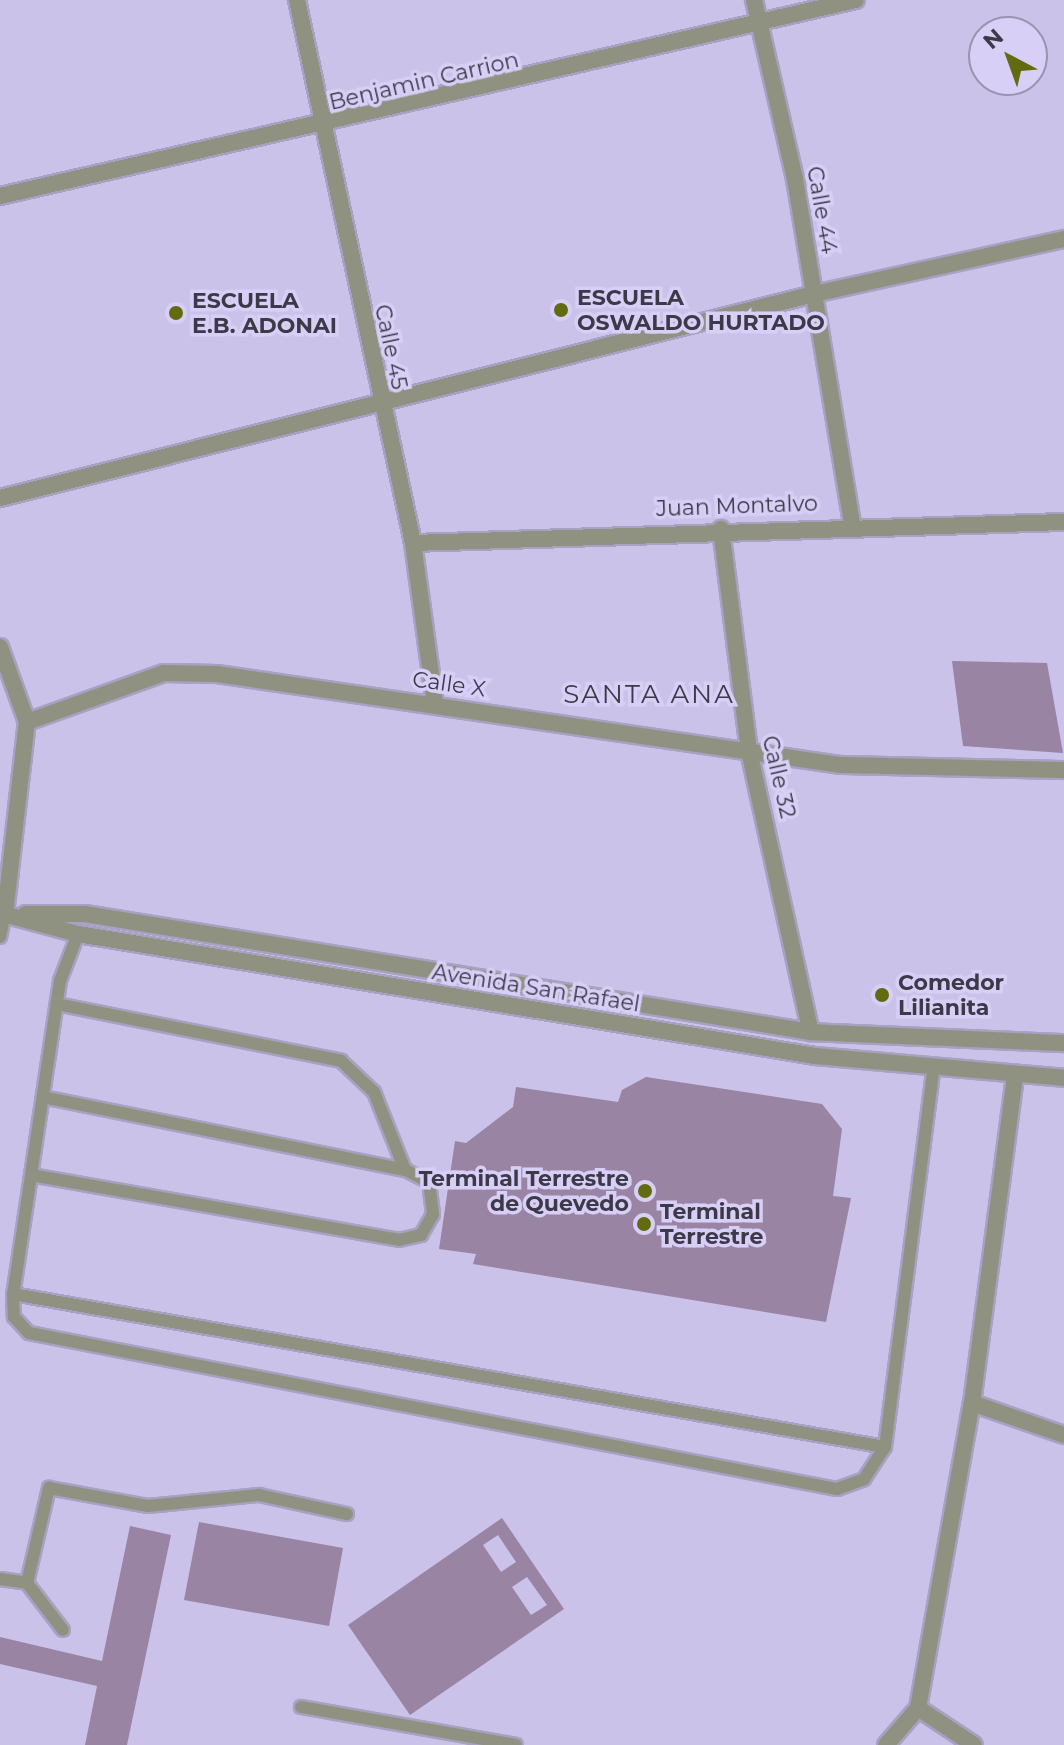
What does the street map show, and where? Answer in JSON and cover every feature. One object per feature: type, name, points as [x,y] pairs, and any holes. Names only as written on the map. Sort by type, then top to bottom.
[{"type":"street","name":"Calle 45","points":[[297,0],[380,404],[413,543],[435,704]]},
{"type":"street","name":"Calle 44","points":[[754,0],[814,294],[852,523]]},
{"type":"street","name":"Benjamin Carrion","points":[[0,196],[322,127],[856,0]]},
{"type":"street","points":[[0,498],[814,294],[1064,239]]},
{"type":"street","name":"Juan Montalvo","points":[[413,543],[852,523],[1064,522]]},
{"type":"street","name":"Calle 32","points":[[721,529],[749,751],[811,1032]]},
{"type":"street","points":[[0,647],[27,722],[2,914]]},
{"type":"street","name":"Calle X","points":[[27,722],[186,672],[435,704],[841,765],[1064,770]]},
{"type":"street","name":"Avenida San Rafael","points":[[2,914],[78,934],[933,1070],[1064,1078]]},
{"type":"street","name":"Avenida San Rafael","points":[[2,914],[85,914],[811,1032],[1064,1043]]},
{"type":"street","points":[[886,1745],[918,1708],[972,1403],[1015,1076]]},
{"type":"street","points":[[972,1403],[1064,1435]]},
{"type":"street","points":[[918,1708],[974,1745]]},
{"type":"lane","points":[[0,937],[2,914]]},
{"type":"lane","points":[[78,934],[57,1004],[13,1294],[14,1317],[29,1333],[837,1489],[864,1479],[885,1447],[933,1070]]},
{"type":"lane","points":[[57,1004],[341,1061],[374,1092],[405,1170]]},
{"type":"lane","points":[[31,1175],[399,1240],[421,1235],[433,1214],[429,1182],[405,1170],[43,1097]]},
{"type":"lane","points":[[13,1294],[885,1447]]},
{"type":"lane","points":[[27,1583],[49,1488],[148,1506],[259,1495],[347,1514]]},
{"type":"lane","points":[[0,1579],[27,1583],[63,1630]]},
{"type":"lane","points":[[301,1707],[516,1745]]},
{"type":"building","points":[[952,661],[1047,663],[1063,753],[963,746]]},
{"type":"building","name":"Terminal Terrestre","points":[[646,1077],[822,1104],[842,1129],[833,1196],[851,1198],[826,1322],[473,1264],[476,1254],[439,1249],[455,1141],[466,1143],[513,1107],[516,1087],[618,1102],[622,1090]]},
{"type":"building","points":[[502,1518],[564,1609],[410,1715],[348,1625]],"holes":[[[498,1535],[516,1562],[501,1572],[483,1545]],[[527,1577],[547,1605],[531,1615],[512,1587]]]},
{"type":"building","points":[[199,1522],[343,1548],[329,1626],[184,1600]]},
{"type":"building","points":[[130,1526],[171,1535],[127,1745],[85,1745],[97,1686],[0,1664],[0,1637],[102,1661]]},
{"type":"place","name":"ESCUELA OSWALDO HURTADO","points":[[561,310]]},
{"type":"place","name":"ESCUELA E.B. ADONAI","points":[[176,313]]},
{"type":"place","name":"Comedor Lilianita","points":[[882,995]]},
{"type":"place","name":"Terminal Terrestre de Quevedo","points":[[645,1191]]},
{"type":"place","name":"Terminal Terrestre","points":[[644,1224]]},
{"type":"district","name":"SANTA ANA","points":[[649,695]]}]
